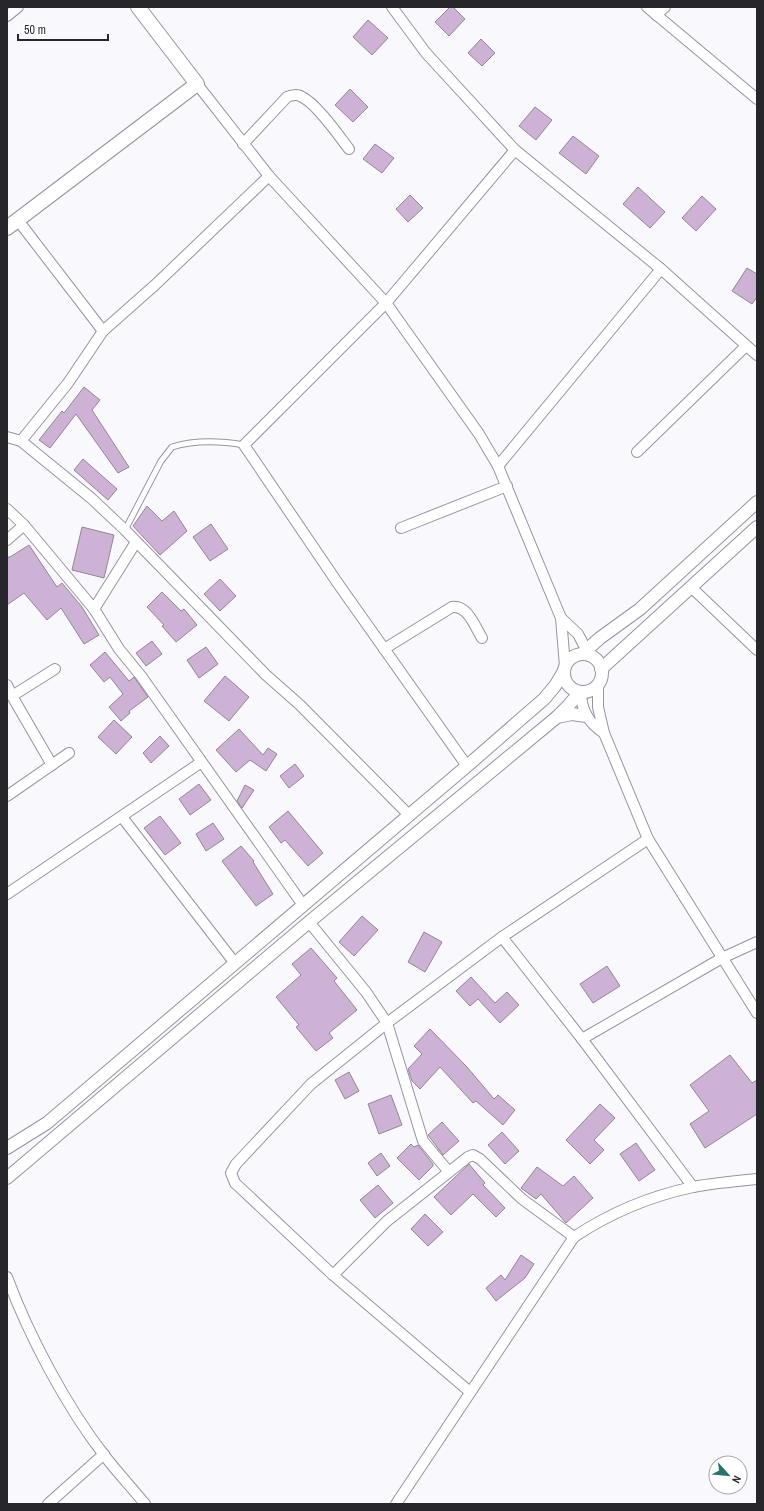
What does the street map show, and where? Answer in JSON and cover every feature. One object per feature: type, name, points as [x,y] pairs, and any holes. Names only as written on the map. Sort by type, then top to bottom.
[{"type":"main road","points":[[12,223],[197,84],[138,7]]},
{"type":"street","points":[[7,16],[18,7]]},
{"type":"street","points":[[392,7],[426,53],[514,150],[661,269],[757,355]]},
{"type":"street","points":[[647,7],[757,100]]},
{"type":"street","points":[[656,16],[665,7]]},
{"type":"street","points":[[197,84],[269,176],[386,304],[479,434],[498,466],[561,618],[565,669],[568,684],[580,692],[583,709],[586,716],[591,723],[604,733]]},
{"type":"street","points":[[243,144],[287,97],[296,95],[302,97],[315,108],[349,149]]},
{"type":"street","points":[[467,766],[384,649],[244,445],[386,304],[514,150]]},
{"type":"street","points":[[21,441],[68,383],[103,331],[155,285],[269,176]]},
{"type":"street","points":[[12,223],[103,331]]},
{"type":"street","points":[[498,466],[661,269]]},
{"type":"street","points":[[637,452],[746,346]]},
{"type":"street","points":[[7,437],[21,441],[91,498],[125,530],[266,675],[300,705],[409,815]]},
{"type":"street","points":[[401,528],[506,486]]},
{"type":"street","points":[[7,1148],[47,1123],[234,962],[467,766],[544,699],[555,686],[575,656],[586,653],[640,609],[757,502]]},
{"type":"street","points":[[7,509],[24,525],[94,609],[119,649],[141,676],[200,763],[303,905]]},
{"type":"street","points":[[7,540],[24,525]]},
{"type":"street","points":[[601,670],[757,527]]},
{"type":"street","points":[[94,609],[136,542]]},
{"type":"street","points":[[692,588],[757,650]]},
{"type":"street","points":[[384,649],[452,607],[457,606],[466,611],[482,638]]},
{"type":"street","points":[[561,618],[578,634],[586,653],[597,661],[601,670],[598,684],[598,707],[604,733],[648,839],[757,1014]]},
{"type":"street","points":[[12,696],[55,669]]},
{"type":"street","points":[[7,1178],[309,922],[557,717],[580,692],[590,690],[598,684]]},
{"type":"street","points":[[7,685],[52,765]]},
{"type":"street","points":[[557,717],[572,714],[586,716]]},
{"type":"street","points":[[7,796],[69,753]]},
{"type":"street","points":[[7,894],[200,763]]},
{"type":"street","points":[[122,816],[234,962]]},
{"type":"street","points":[[470,1392],[333,1275],[235,1183],[231,1173],[236,1164],[311,1084],[387,1023],[502,937],[648,839]]},
{"type":"street","points":[[309,922],[366,992],[387,1023],[423,1141],[449,1172]]},
{"type":"street","points":[[502,937],[582,1039],[693,1187]]},
{"type":"street","points":[[582,1039],[722,958],[757,942]]},
{"type":"street","points":[[333,1275],[387,1221],[468,1156],[473,1155],[480,1159],[522,1199],[574,1237]]},
{"type":"street","points":[[396,1504],[574,1237],[592,1225],[622,1210],[656,1197],[693,1187],[757,1179]]},
{"type":"street","points":[[7,1277],[14,1297],[65,1397],[104,1454],[145,1504]]},
{"type":"street","points":[[48,1504],[104,1454]]},
{"type":"lane","points":[[125,530],[161,461],[172,447],[205,442],[228,442],[244,445]]},
{"type":"building","points":[[450,7],[453,7],[465,19],[449,36],[435,22]]},
{"type":"building","points":[[368,20],[388,38],[372,55],[353,37]]},
{"type":"building","points":[[481,39],[495,53],[482,66],[468,53]]},
{"type":"building","points":[[350,89],[368,107],[353,122],[335,105]]},
{"type":"building","points":[[535,107],[552,120],[536,140],[519,126]]},
{"type":"building","points":[[573,136],[599,156],[586,174],[559,153]]},
{"type":"building","points":[[375,144],[394,158],[382,173],[363,159]]},
{"type":"building","points":[[638,187],[665,212],[650,228],[623,204]]},
{"type":"building","points":[[410,195],[423,208],[408,222],[396,209]]},
{"type":"building","points":[[702,196],[716,209],[696,231],[682,218]]},
{"type":"building","points":[[747,268],[757,274],[757,297],[752,304],[732,291]]},
{"type":"building","points":[[84,387],[100,400],[92,410],[129,467],[118,473],[76,414],[50,448],[39,440],[62,411],[64,413]]},
{"type":"building","points":[[83,459],[117,489],[108,500],[74,470]]},
{"type":"building","points":[[147,506],[162,521],[174,511],[187,531],[160,555],[133,526]]},
{"type":"building","points":[[211,524],[228,549],[210,561],[193,537]]},
{"type":"building","points":[[82,527],[114,535],[104,578],[72,570]]},
{"type":"building","points":[[29,545],[57,587],[62,583],[82,607],[99,635],[84,644],[61,608],[47,620],[24,593],[7,605],[7,557],[10,557]]},
{"type":"building","points":[[220,579],[236,596],[220,611],[204,594]]},
{"type":"building","points":[[162,592],[181,611],[184,609],[197,625],[176,642],[162,626],[164,625],[147,607]]},
{"type":"building","points":[[152,641],[162,654],[146,666],[136,653]]},
{"type":"building","points":[[206,647],[218,664],[199,678],[187,660]]},
{"type":"building","points":[[105,652],[129,681],[134,677],[148,697],[129,711],[130,713],[121,721],[109,707],[123,694],[110,677],[104,682],[90,665]]},
{"type":"building","points":[[225,676],[249,697],[229,721],[204,701]]},
{"type":"building","points":[[114,720],[132,737],[116,754],[98,737]]},
{"type":"building","points":[[239,729],[263,755],[268,748],[277,754],[266,771],[250,760],[236,772],[216,750]]},
{"type":"building","points":[[160,736],[169,746],[151,763],[143,753]]},
{"type":"building","points":[[295,764],[304,776],[289,788],[280,776]]},
{"type":"building","points":[[199,784],[211,800],[190,815],[179,799]]},
{"type":"building","points":[[245,785],[254,790],[242,808],[237,801]]},
{"type":"building","points":[[288,811],[323,853],[308,866],[285,840],[281,843],[269,827]]},
{"type":"building","points":[[160,816],[181,843],[165,855],[144,828]]},
{"type":"building","points":[[213,823],[224,839],[206,851],[196,834]]},
{"type":"building","points":[[241,846],[254,861],[253,862],[273,894],[256,906],[222,861]]},
{"type":"building","points":[[362,916],[378,930],[354,956],[339,942]]},
{"type":"building","points":[[424,932],[442,942],[425,972],[408,962]]},
{"type":"building","points":[[311,948],[337,978],[334,981],[357,1010],[329,1033],[333,1038],[316,1051],[296,1027],[299,1025],[276,997],[301,975],[292,964]]},
{"type":"building","points":[[607,966],[620,986],[593,1003],[580,984]]},
{"type":"building","points":[[471,977],[495,1003],[507,992],[519,1005],[500,1023],[478,999],[470,1006],[456,991]]},
{"type":"building","points":[[430,1029],[467,1067],[494,1099],[498,1095],[515,1110],[503,1125],[476,1101],[473,1103],[440,1067],[420,1089],[412,1081],[408,1069],[422,1054],[414,1046]]},
{"type":"building","points":[[730,1055],[752,1083],[757,1080],[757,1114],[705,1148],[690,1124],[709,1111],[690,1085]]},
{"type":"building","points":[[349,1072],[359,1091],[345,1099],[335,1080]]},
{"type":"building","points":[[391,1095],[402,1125],[379,1134],[368,1104]]},
{"type":"building","points":[[600,1104],[615,1118],[594,1140],[604,1150],[590,1164],[566,1140]]},
{"type":"building","points":[[442,1122],[459,1141],[443,1155],[428,1135]]},
{"type":"building","points":[[502,1132],[519,1151],[505,1164],[488,1145]]},
{"type":"building","points":[[636,1143],[655,1170],[639,1181],[620,1154]]},
{"type":"building","points":[[411,1144],[414,1147],[418,1145],[433,1164],[433,1166],[419,1180],[397,1158]]},
{"type":"building","points":[[381,1153],[390,1166],[377,1176],[368,1163]]},
{"type":"building","points":[[469,1164],[485,1183],[483,1185],[505,1208],[496,1217],[473,1194],[451,1215],[434,1197]]},
{"type":"building","points":[[537,1167],[563,1186],[574,1176],[593,1198],[566,1223],[541,1194],[536,1199],[521,1188]]},
{"type":"building","points":[[378,1185],[393,1203],[375,1218],[360,1200]]},
{"type":"building","points":[[425,1214],[443,1232],[428,1246],[411,1229]]},
{"type":"building","points":[[521,1255],[534,1264],[525,1278],[496,1301],[486,1288],[501,1275],[505,1280]]}]
